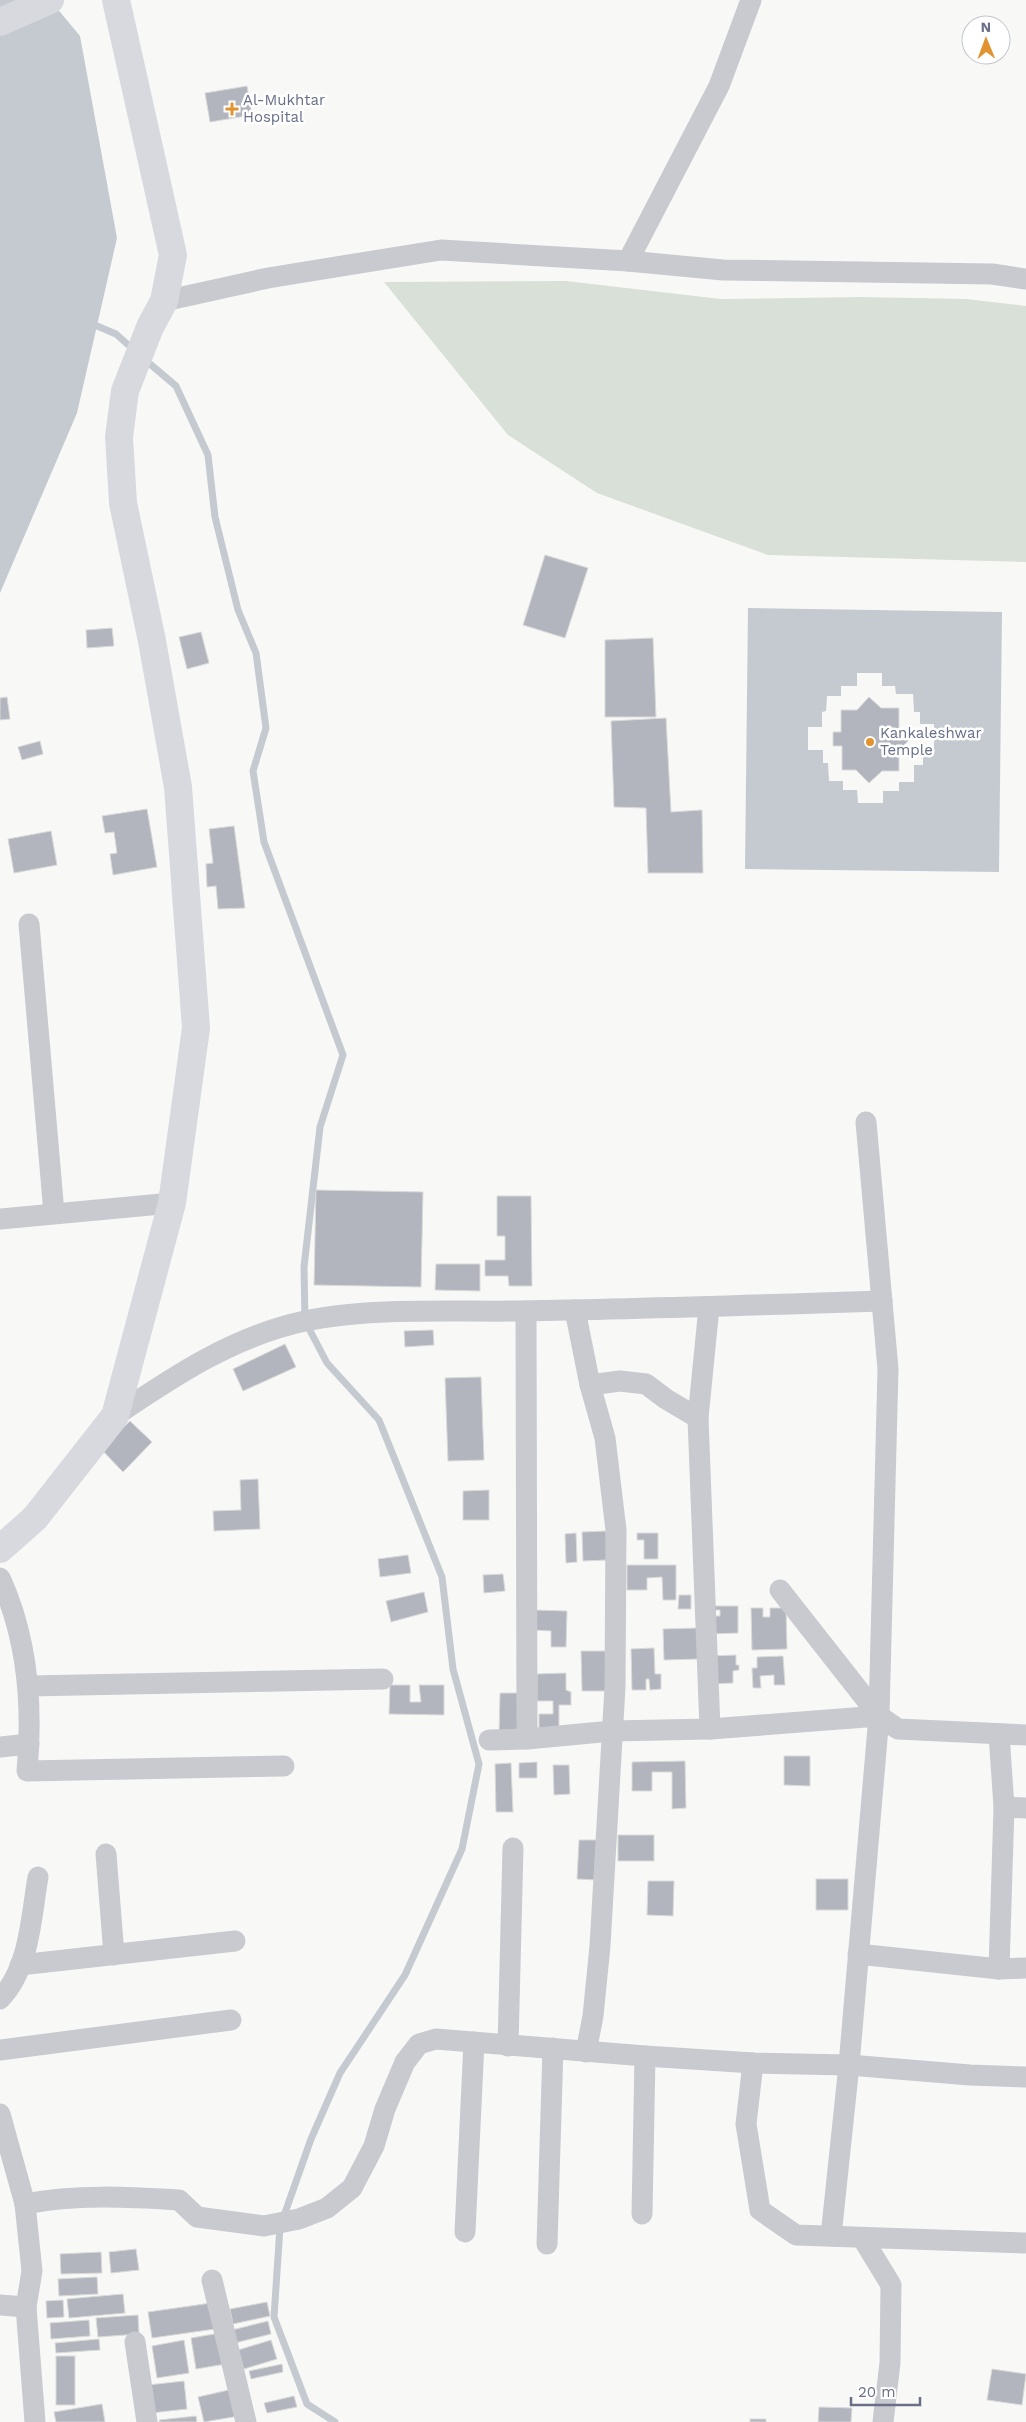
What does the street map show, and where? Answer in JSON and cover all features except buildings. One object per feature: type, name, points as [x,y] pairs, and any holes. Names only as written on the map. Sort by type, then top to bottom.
[{"type":"main road","points":[[0,22],[50,0]]},
{"type":"main road","points":[[0,1549],[35,1518],[115,1416],[172,1203],[196,1028],[178,787],[152,641],[123,503],[119,436],[125,391],[150,327],[164,301],[173,255],[116,0]]},
{"type":"street","points":[[628,261],[719,86],[751,0]]},
{"type":"street","points":[[164,301],[268,278],[441,250],[628,261],[724,270],[992,274],[1026,279]]},
{"type":"street","points":[[28,924],[54,1213]]},
{"type":"street","points":[[831,2236],[849,2065],[879,1716],[888,1369],[866,1122]]},
{"type":"street","points":[[0,1219],[172,1203]]},
{"type":"street","points":[[115,1416],[174,1376],[229,1346],[305,1321],[362,1314],[709,1307],[882,1301]]},
{"type":"street","points":[[709,1307],[698,1418],[710,1729]]},
{"type":"street","points":[[575,1310],[590,1385],[605,1438],[616,1530],[615,1687],[600,1946],[593,2016],[586,2052]]},
{"type":"street","points":[[526,1311],[528,1739]]},
{"type":"street","points":[[590,1385],[620,1381],[646,1384],[666,1399],[698,1418]]},
{"type":"street","points":[[0,1578],[19,1626],[29,1686],[29,1744],[26,1771],[284,1766]]},
{"type":"street","points":[[780,1590],[879,1716],[898,1729],[1026,1735]]},
{"type":"street","points":[[29,1686],[383,1679]]},
{"type":"street","points":[[488,1740],[528,1739],[612,1731],[710,1729],[879,1716]]},
{"type":"street","points":[[999,1734],[1004,1807],[999,1969]]},
{"type":"street","points":[[0,1747],[29,1744]]},
{"type":"street","points":[[1004,1807],[1026,1808]]},
{"type":"street","points":[[508,2046],[513,1848]]},
{"type":"street","points":[[106,1854],[114,1955]]},
{"type":"street","points":[[0,1999],[8,1990],[20,1965],[38,1877]]},
{"type":"street","points":[[20,1965],[236,1941]]},
{"type":"street","points":[[858,1954],[999,1969],[1026,1968]]},
{"type":"street","points":[[0,2050],[231,2020]]},
{"type":"street","points":[[25,2204],[46,2200],[85,2197],[179,2200],[197,2218],[264,2226],[299,2219],[327,2208],[352,2188],[374,2146],[385,2109],[405,2062],[419,2044],[436,2039],[586,2052],[753,2063],[849,2065],[970,2075],[1026,2077]]},
{"type":"street","points":[[465,2232],[474,2042]]},
{"type":"street","points":[[547,2244],[552,2048]]},
{"type":"street","points":[[642,2214],[645,2056]]},
{"type":"street","points":[[753,2063],[746,2124],[760,2210],[796,2235],[863,2239],[1026,2243]]},
{"type":"street","points":[[0,2114],[25,2204],[32,2271],[26,2307],[35,2422]]},
{"type":"street","points":[[863,2239],[891,2285],[890,2363],[883,2422]]},
{"type":"street","points":[[212,2280],[246,2422]]},
{"type":"street","points":[[0,2305],[26,2307]]},
{"type":"street","points":[[135,2342],[148,2422]]},
{"type":"shaded area","points":[[0,0],[50,0],[80,36],[117,238],[77,413],[0,593]]},
{"type":"shaded area","points":[[566,281],[721,299],[861,297],[966,299],[1026,306],[1026,562],[768,555],[597,493],[508,435],[384,282]]},
{"type":"shaded area","points":[[748,608],[1002,612],[999,872],[745,869]],"holes":[[[857,673],[882,673],[882,686],[895,686],[896,694],[913,694],[914,712],[920,712],[920,724],[934,724],[934,752],[923,752],[923,765],[914,765],[914,782],[899,782],[899,791],[883,791],[883,803],[858,803],[857,790],[843,790],[843,781],[829,781],[828,763],[823,763],[823,750],[808,750],[808,727],[822,727],[822,712],[826,711],[827,696],[841,696],[841,686],[857,686]]]},
{"type":"waterway","points":[[90,323],[116,334],[135,351]]},
{"type":"waterway","points":[[143,358],[176,386],[208,455],[215,517],[238,610],[256,653],[266,728],[253,771],[264,842],[343,1055],[320,1127],[304,1267],[305,1321],[327,1363],[379,1420],[442,1577],[453,1669],[479,1764],[462,1849],[405,1975],[340,2073],[311,2139],[280,2227],[274,2317],[307,2404],[335,2422]]},
{"type":"place","name":"Al-Mukhtar Hospital","points":[[232,109]]},
{"type":"place","name":"Kankaleshwar Temple","points":[[870,742]]}]
